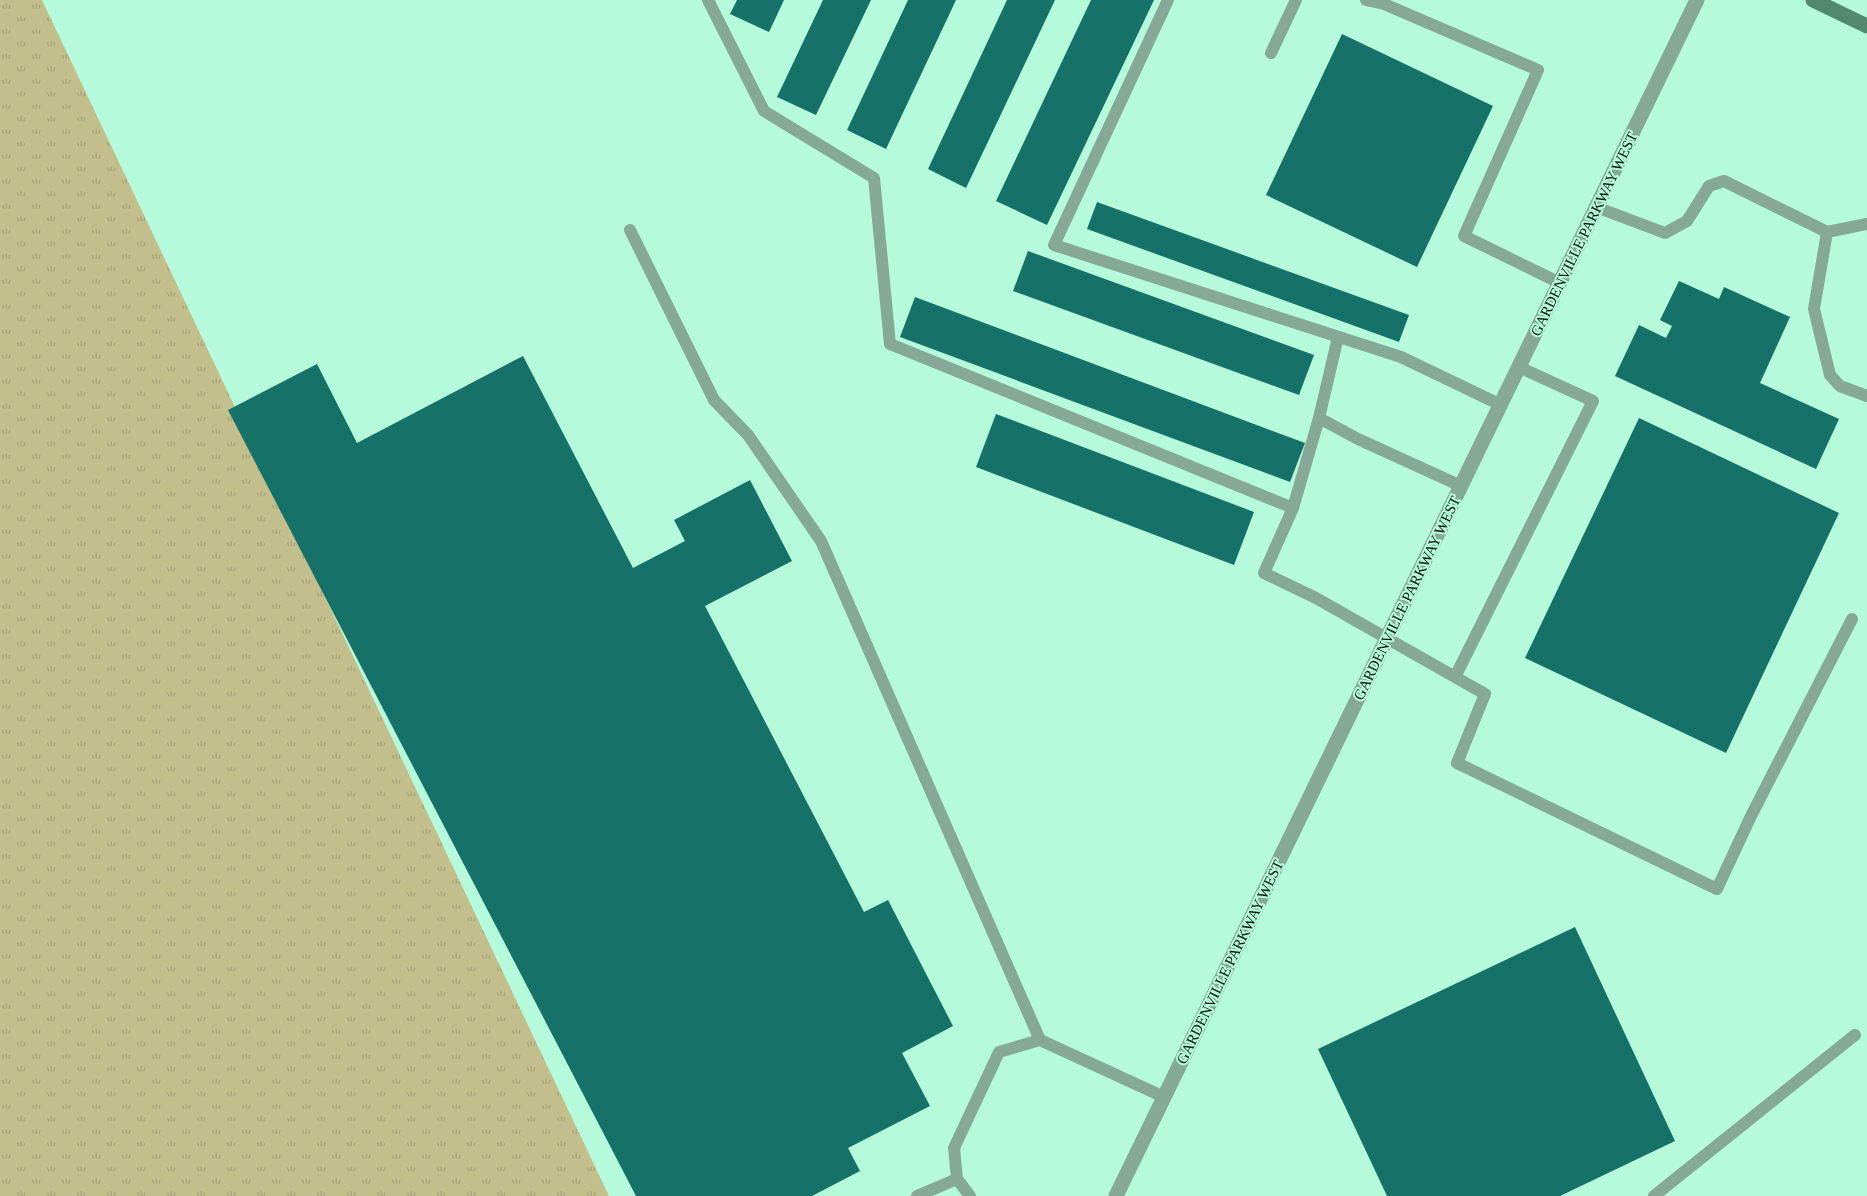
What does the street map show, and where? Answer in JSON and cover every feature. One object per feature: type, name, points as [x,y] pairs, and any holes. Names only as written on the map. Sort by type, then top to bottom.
[{"type":"main road","points":[[1813,0],[1867,26]]},
{"type":"street","name":"GARDENVILLE PARKWAY WEST","points":[[1116,1196],[1697,0]]},
{"type":"lane","points":[[708,0],[764,110],[874,178],[890,344],[1294,508]]},
{"type":"lane","points":[[1168,0],[1054,245],[1401,358],[1501,405]]},
{"type":"lane","points":[[1271,53],[1296,0]]},
{"type":"lane","points":[[1366,0],[1384,4],[1538,70],[1464,236],[1560,283]]},
{"type":"lane","points":[[1596,207],[1665,233],[1687,221],[1709,186],[1724,181],[1827,232],[1867,224]]},
{"type":"lane","points":[[630,230],[714,400],[748,434],[821,541],[1040,1040],[1164,1098]]},
{"type":"lane","points":[[1827,232],[1814,309],[1818,328],[1830,375],[1840,386],[1867,396]]},
{"type":"lane","points":[[1338,337],[1319,418],[1294,508],[1264,573],[1316,598],[1485,694],[1457,763],[1717,889],[1751,816],[1852,619]]},
{"type":"lane","points":[[1455,677],[1593,401],[1519,367]]},
{"type":"lane","points":[[1319,418],[1358,439],[1461,486]]},
{"type":"lane","points":[[1654,1196],[1855,1035]]},
{"type":"lane","points":[[970,1196],[957,1179],[954,1148],[999,1052],[1040,1040]]},
{"type":"lane","points":[[917,1196],[957,1179]]},
{"type":"green space","points":[[0,0],[42,0],[609,1196],[0,1196]]},
{"type":"building","points":[[737,0],[784,0],[769,32],[730,14]]},
{"type":"building","points":[[823,0],[871,0],[816,115],[777,97]]},
{"type":"building","points":[[908,0],[956,0],[886,149],[847,130]]},
{"type":"building","points":[[1007,0],[1055,0],[966,188],[928,169]]},
{"type":"building","points":[[1091,0],[1154,0],[1047,225],[996,201]]},
{"type":"building","points":[[1342,34],[1493,106],[1417,267],[1266,195]]},
{"type":"building","points":[[1097,202],[1409,315],[1399,342],[1087,229]]},
{"type":"building","points":[[1028,251],[1314,355],[1299,395],[1013,291]]},
{"type":"building","points":[[1679,281],[1719,299],[1724,287],[1790,317],[1760,383],[1839,419],[1816,469],[1615,376],[1639,325],[1666,338],[1672,326],[1660,320]]},
{"type":"building","points":[[915,297],[1305,443],[1290,482],[900,337]]},
{"type":"building","points":[[523,356],[633,568],[685,541],[674,520],[750,480],[792,561],[705,606],[864,912],[888,900],[953,1026],[902,1053],[930,1106],[848,1148],[860,1171],[812,1196],[636,1196],[228,410],[317,364],[357,443]]},
{"type":"building","points":[[996,414],[1254,512],[1234,565],[976,467]]},
{"type":"building","points":[[1639,418],[1839,513],[1726,753],[1525,658]]},
{"type":"building","points":[[1575,927],[1675,1141],[1560,1196],[1387,1196],[1318,1049]]}]
